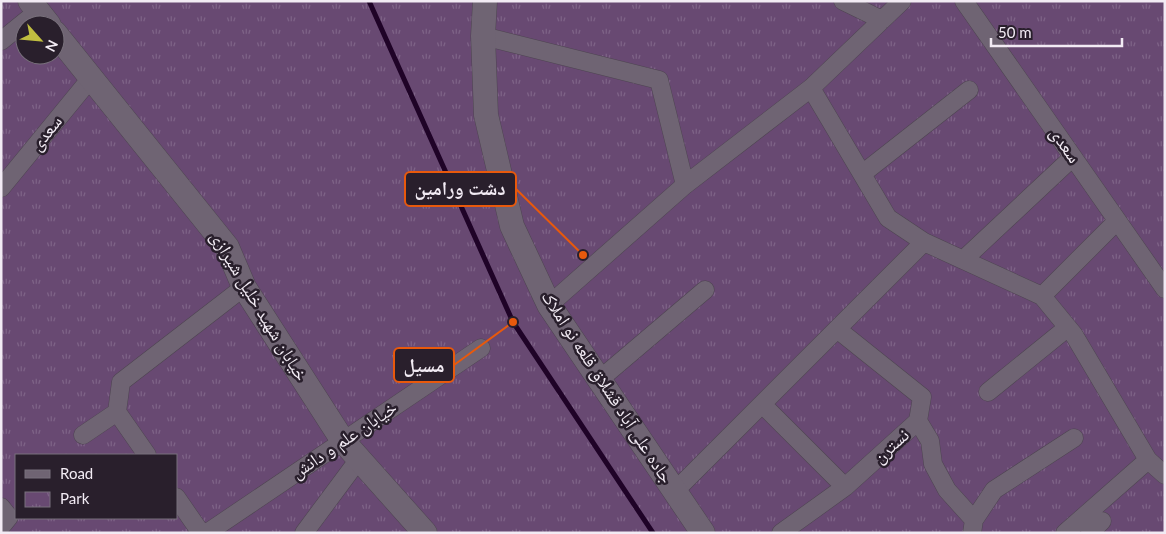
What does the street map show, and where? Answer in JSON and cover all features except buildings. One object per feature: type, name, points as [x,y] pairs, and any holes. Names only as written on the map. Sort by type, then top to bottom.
[{"type":"street","name":"جاده علی آباد قشلاق قلعه نو املاک","points":[[485,1],[483,36],[486,115],[512,226],[549,305],[704,533]]},
{"type":"street","points":[[843,1],[882,20]]},
{"type":"street","points":[[549,305],[685,185],[811,88],[902,1]]},
{"type":"street","name":"سعدی","points":[[964,1],[1165,289]]},
{"type":"street","points":[[1,41],[39,12]]},
{"type":"street","points":[[483,36],[659,80],[685,185]]},
{"type":"street","name":"خیابان شهید خلیل شیرازی","points":[[65,45],[227,247],[244,287],[343,441],[425,533]]},
{"type":"street","name":"سعدی","points":[[1,188],[91,78]]},
{"type":"street","points":[[811,88],[888,218],[924,242],[1042,296],[1074,335],[1148,460],[1165,475]]},
{"type":"street","points":[[862,174],[970,90]]},
{"type":"street","points":[[963,260],[1073,157]]},
{"type":"street","points":[[1042,296],[1117,221]]},
{"type":"street","points":[[675,491],[924,242]]},
{"type":"street","points":[[146,454],[117,412],[121,382],[244,287]]},
{"type":"street","points":[[600,380],[705,290]]},
{"type":"street","points":[[988,392],[1067,328]]},
{"type":"street","name":"نسترن","points":[[782,533],[845,487],[918,421],[922,397],[837,329]]},
{"type":"street","name":"خیابان علم و دانش","points":[[207,533],[481,348]]},
{"type":"street","points":[[762,404],[845,487]]},
{"type":"street","points":[[84,435],[117,412]]},
{"type":"street","points":[[918,421],[930,441],[933,464],[947,490],[973,526],[994,490],[1074,438]]},
{"type":"street","points":[[304,533],[359,459]]},
{"type":"street","points":[[1065,533],[1148,460]]},
{"type":"street","points":[[178,500],[201,533]]},
{"type":"street","points":[[1,507],[9,517],[1,527]]},
{"type":"green space","points":[[1,1],[1165,1],[1165,533],[1,533]]},
{"type":"waterway","points":[[369,1],[513,322],[653,533]]},
{"type":"place","name":"دشت ورامین","points":[[583,255]]},
{"type":"place","name":"مسیل","points":[[513,322]]}]
